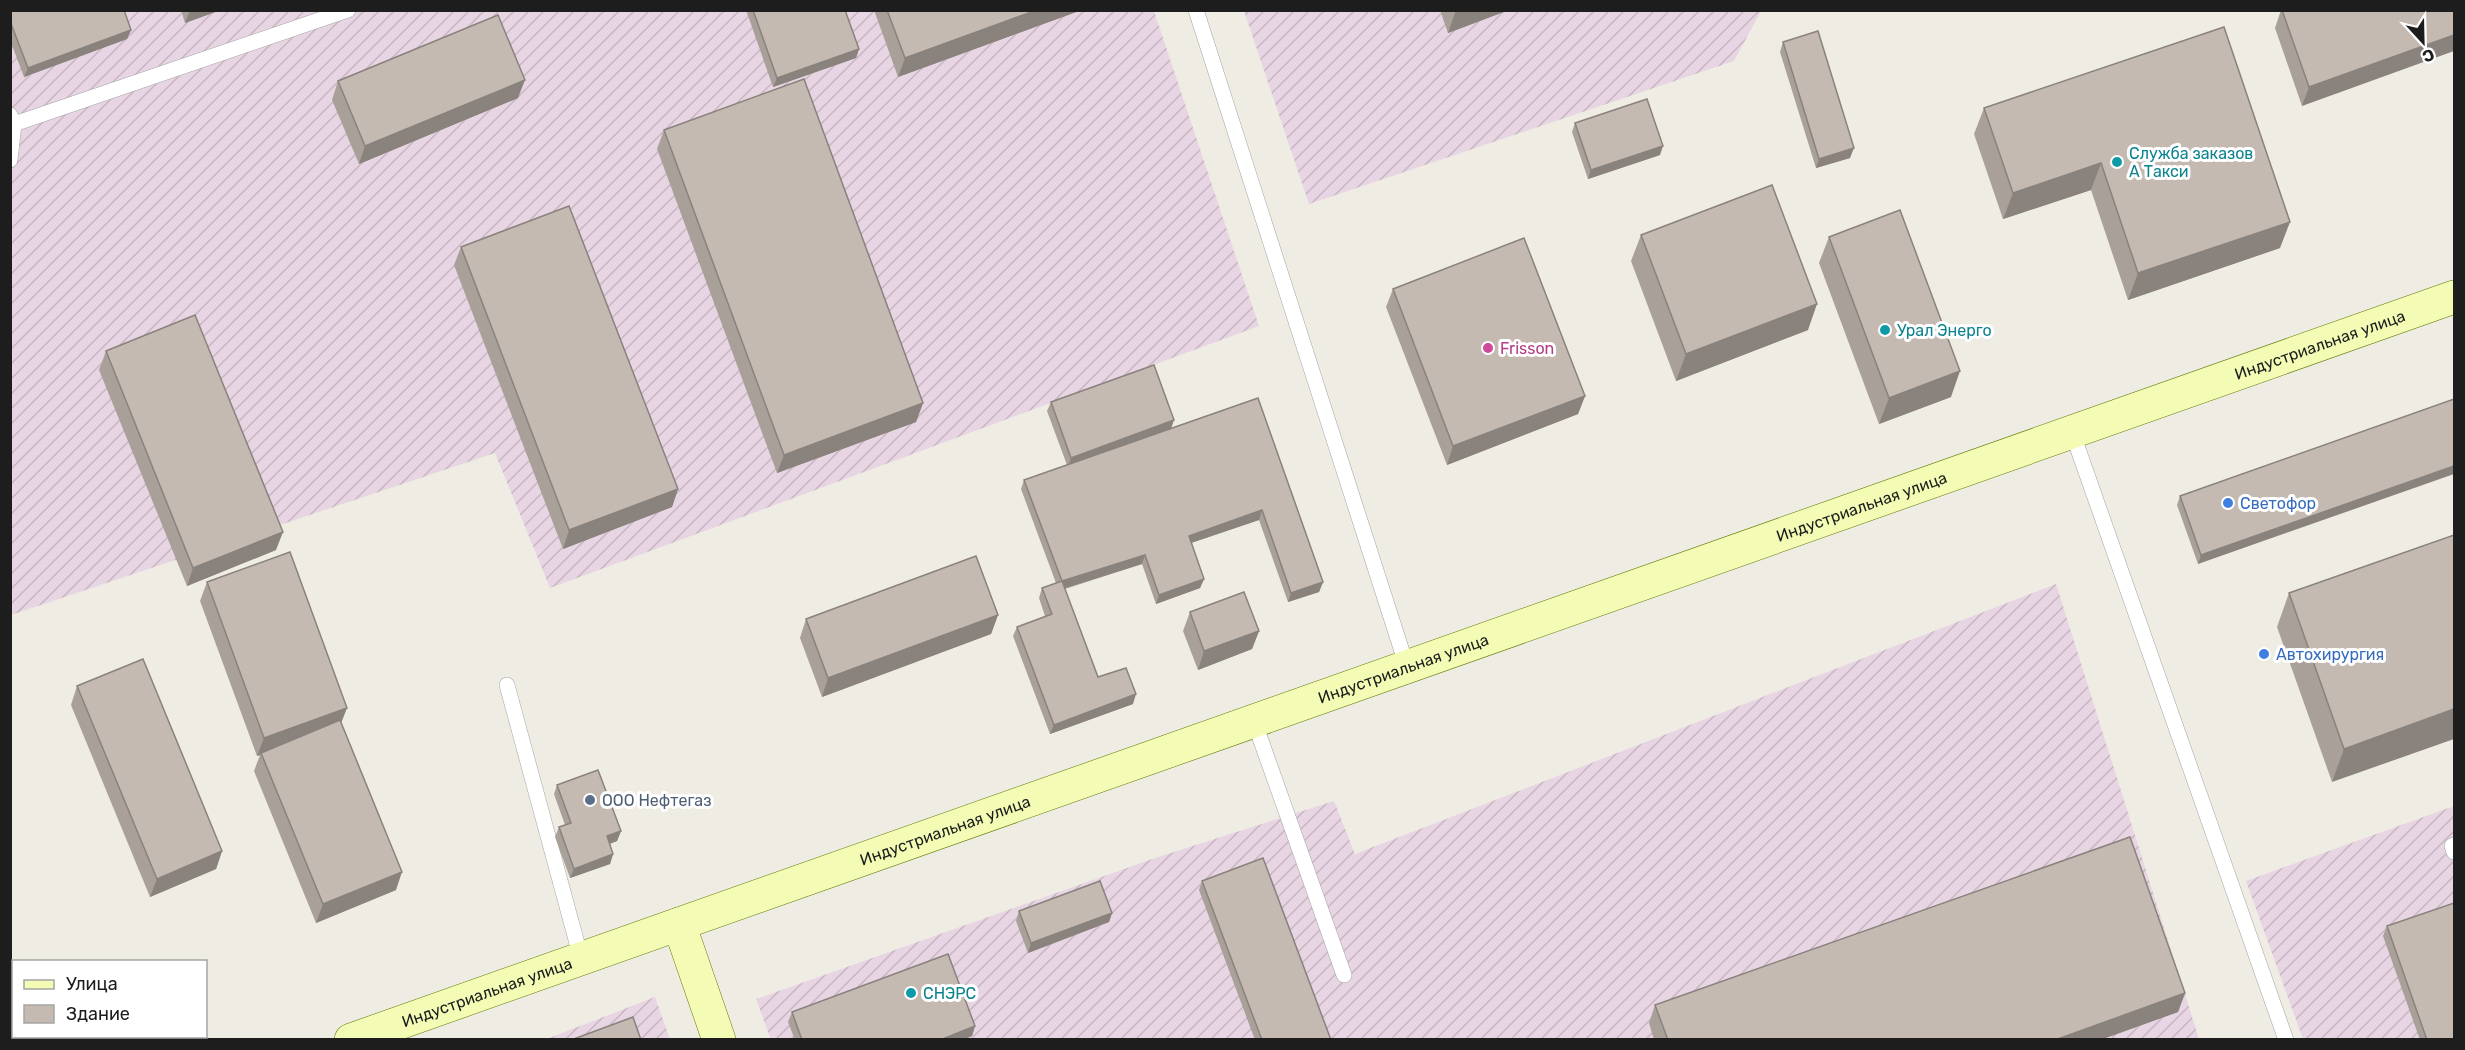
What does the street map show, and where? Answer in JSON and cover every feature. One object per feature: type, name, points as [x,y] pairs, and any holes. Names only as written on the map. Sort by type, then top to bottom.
[{"type":"street","name":"Индустриальная улица","points":[[351,1040],[2454,297]]},
{"type":"street","points":[[679,924],[719,1040]]},
{"type":"lane","points":[[10,160],[12,120],[348,10]]},
{"type":"lane","points":[[1196,10],[1407,667]]},
{"type":"lane","points":[[2072,432],[2286,1040]]},
{"type":"lane","points":[[507,685],[581,958]]},
{"type":"lane","points":[[1254,721],[1344,975]]},
{"type":"lane","points":[[2454,845],[2452,846],[2454,852]]},
{"type":"shaded area","points":[[10,11],[1154,11],[1259,326],[550,588],[495,453],[11,615]]},
{"type":"shaded area","points":[[1244,11],[1761,11],[1734,61],[1309,204]]},
{"type":"shaded area","points":[[2056,584],[2199,1039],[771,1040],[756,999],[1158,857],[1334,801],[1355,854]]},
{"type":"shaded area","points":[[2454,806],[2454,1039],[2303,1039],[2246,881]]},
{"type":"shaded area","points":[[655,997],[670,1039],[544,1040]]},
{"type":"building","points":[[10,10],[124,10],[131,30],[28,68],[10,21]]},
{"type":"building","points":[[753,10],[845,10],[859,49],[777,78]]},
{"type":"building","points":[[887,10],[1037,10],[905,58]]},
{"type":"building","points":[[2282,10],[2454,10],[2454,35],[2309,87]]},
{"type":"building","points":[[498,15],[525,80],[365,146],[338,81]]},
{"type":"building","name":"Служба заказов А Такси","points":[[2224,27],[2290,222],[2138,273],[2101,163],[2013,193],[1984,108]]},
{"type":"building","points":[[1818,31],[1854,148],[1819,159],[1783,42]]},
{"type":"building","points":[[804,79],[923,403],[784,455],[664,130]]},
{"type":"building","points":[[1647,99],[1663,146],[1591,170],[1575,123]]},
{"type":"building","points":[[1772,185],[1817,304],[1686,354],[1641,235]]},
{"type":"building","points":[[569,206],[678,489],[569,530],[461,247]]},
{"type":"building","name":"Урал Энерго","points":[[1900,210],[1960,371],[1889,398],[1829,237]]},
{"type":"building","points":[[1524,238],[1585,396],[1453,446],[1393,289]]},
{"type":"building","points":[[195,315],[283,532],[193,568],[106,351]]},
{"type":"building","points":[[1154,365],[1174,420],[1071,458],[1051,402]]},
{"type":"building","points":[[1258,398],[1323,582],[1291,593],[1262,510],[1189,536],[1204,579],[1159,595],[1145,555],[1062,581],[1024,480]]},
{"type":"building","points":[[2454,399],[2454,466],[2201,555],[2180,496]]},
{"type":"building","points":[[2454,535],[2454,709],[2344,749],[2289,593]]},
{"type":"building","points":[[290,552],[347,708],[264,738],[207,582]]},
{"type":"building","points":[[976,556],[998,615],[828,678],[806,619]]},
{"type":"building","points":[[1062,581],[1098,677],[1126,668],[1136,694],[1054,725],[1017,627],[1052,614],[1042,588]]},
{"type":"building","points":[[1244,592],[1259,631],[1204,651],[1190,612]]},
{"type":"building","points":[[143,659],[222,851],[157,879],[77,686]]},
{"type":"building","points":[[340,720],[402,872],[323,904],[261,753]]},
{"type":"building","points":[[598,770],[621,831],[607,836],[613,854],[574,869],[559,827],[571,823],[557,785]]},
{"type":"building","points":[[2130,837],[2185,993],[2055,1040],[1668,1040],[1655,1005]]},
{"type":"building","points":[[1263,858],[1331,1040],[1262,1040],[1202,881]]},
{"type":"building","points":[[1100,881],[1112,913],[1031,943],[1019,911]]},
{"type":"building","points":[[2454,903],[2454,1040],[2427,1040],[2387,926]]},
{"type":"building","name":"СНЭРС","points":[[948,954],[975,1026],[940,1040],[802,1040],[792,1012]]},
{"type":"building","points":[[633,1017],[641,1040],[571,1040]]},
{"type":"place","name":"Служба заказов А Такси","points":[[2117,162]]},
{"type":"place","name":"Урал Энерго","points":[[1885,330]]},
{"type":"place","name":"Frisson","points":[[1488,348]]},
{"type":"place","name":"Светофор","points":[[2228,503]]},
{"type":"place","name":"Автохирургия","points":[[2264,654]]},
{"type":"place","name":"ООО Нефтегаз","points":[[590,800]]},
{"type":"place","name":"СНЭРС","points":[[911,993]]}]
